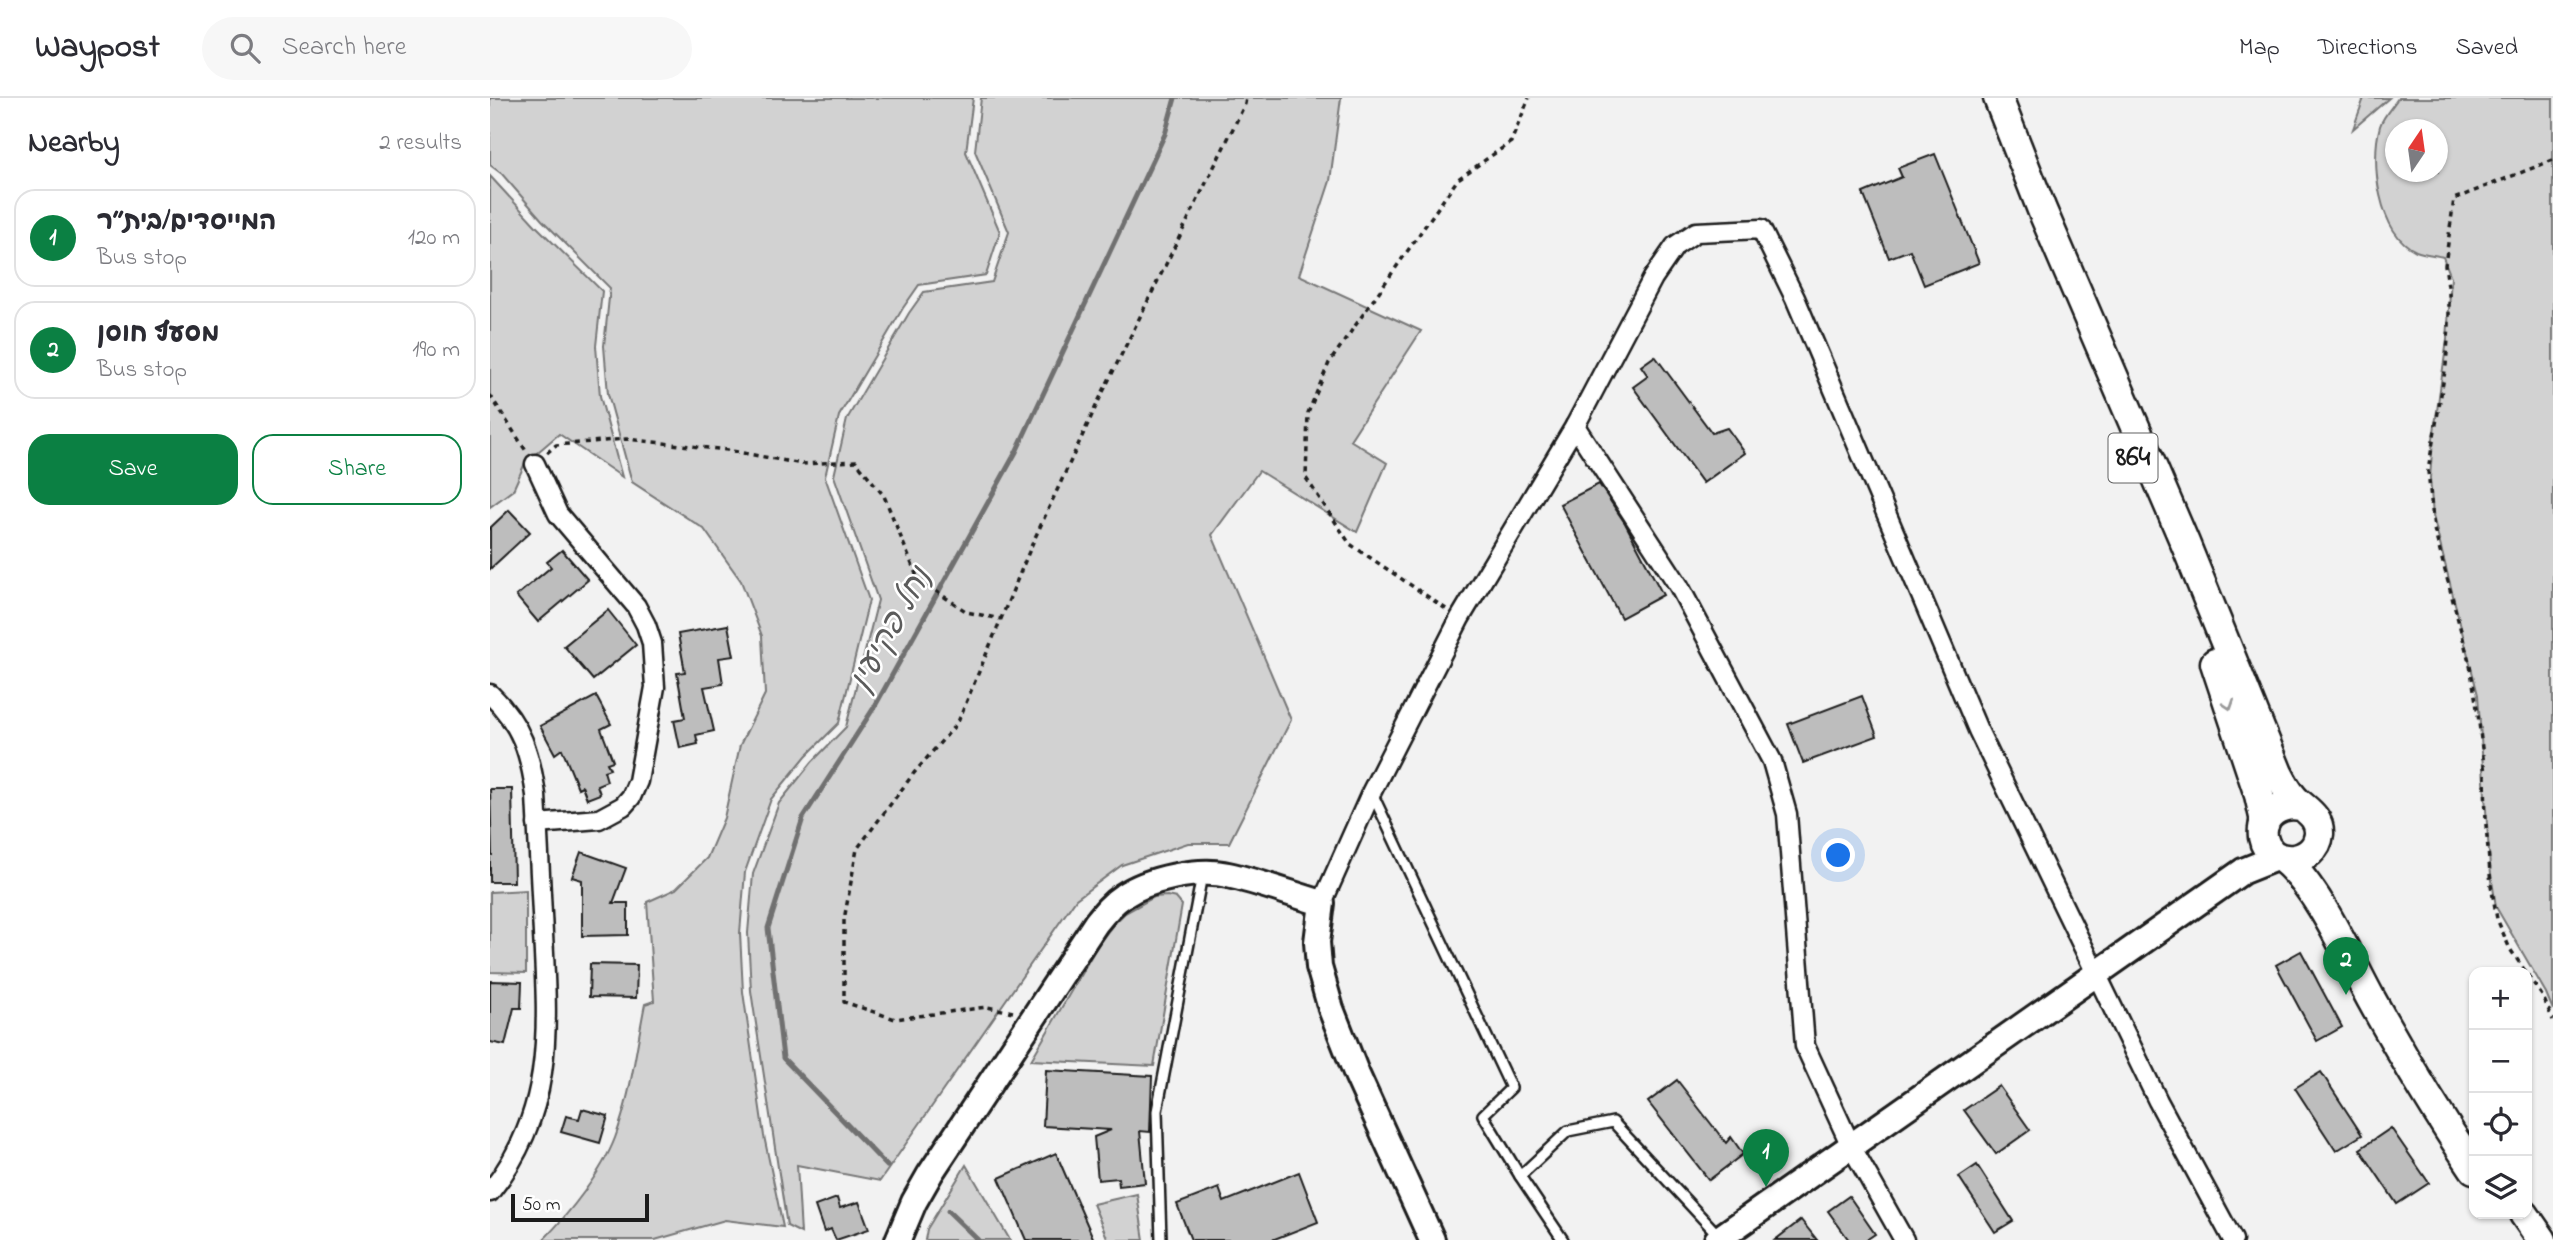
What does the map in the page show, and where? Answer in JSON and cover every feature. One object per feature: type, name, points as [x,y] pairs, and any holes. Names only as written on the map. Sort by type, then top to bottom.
[{"type":"main road","name":"864","points":[[1982,98],[1999,149],[2192,594],[2259,795],[2272,844]]},
{"type":"main road","name":"864","points":[[1997,98],[2042,210],[2185,543],[2278,773],[2301,806]]},
{"type":"main road","points":[[2469,1134],[2423,1060],[2330,892],[2318,863],[2316,845],[2319,827],[2315,818],[2301,806],[2292,804],[2274,810],[2272,844],[2307,884],[2432,1106],[2469,1162]]},
{"type":"main road","points":[[2272,844],[2295,860],[2304,857],[2316,845]]},
{"type":"main road","points":[[2508,1219],[2523,1240]]},
{"type":"main road","points":[[2527,1219],[2542,1240]]},
{"type":"street","points":[[1432,1240],[1357,1075],[1331,1009],[1319,967],[1317,942],[1322,903],[1372,791],[1460,618],[1575,426],[1653,278],[1675,246],[1696,232],[1761,229],[1795,298],[1978,730],[2158,1101],[2234,1240]]},
{"type":"street","points":[[1575,426],[1679,586],[1772,761],[1787,814],[1805,1045],[1851,1146],[1904,1240]]},
{"type":"street","points":[[535,464],[558,514],[636,606],[652,643],[655,687],[638,781],[623,806],[599,819],[537,824]]},
{"type":"street","points":[[490,694],[514,722],[526,744],[532,765],[546,995],[542,1075],[536,1105],[524,1140],[506,1172],[490,1192]]},
{"type":"street","points":[[1718,1239],[2243,871],[2256,856],[2272,844]]},
{"type":"street","points":[[898,1240],[914,1202],[930,1174],[1096,923],[1111,905],[1126,894],[1153,883],[1203,873],[1226,874],[1322,903]]},
{"type":"lane","points":[[1372,791],[1511,1088],[1483,1115],[1563,1240]]},
{"type":"lane","points":[[1161,1240],[1157,1111],[1203,873]]},
{"type":"lane","points":[[1520,1176],[1568,1131],[1613,1122],[1718,1239]]},
{"type":"path","points":[[1034,1016],[987,1007],[895,1019],[844,1002],[844,920],[858,849],[914,774],[958,722],[1098,401],[1233,129],[1245,98]]},
{"type":"path","points":[[1460,618],[1350,544],[1306,478],[1308,413],[1329,363],[1458,179],[1511,142],[1529,98]]},
{"type":"path","points":[[2553,160],[2454,200],[2445,265],[2449,293],[2446,365],[2428,471],[2434,529],[2470,665],[2478,713],[2485,774],[2491,886],[2497,919],[2510,949],[2543,997],[2553,1020]]},
{"type":"path","points":[[490,395],[535,464],[556,445],[626,439],[727,450],[802,464],[856,461],[884,496],[918,579],[967,612],[1001,619]]},
{"type":"shaded area","points":[[490,98],[973,98],[966,152],[1000,232],[986,275],[919,285],[839,416],[825,477],[869,600],[839,723],[806,756],[771,799],[745,872],[740,933],[743,992],[764,1136],[783,1227],[725,1220],[655,1240],[543,1240],[574,1205],[593,1178],[609,1151],[621,1122],[645,1004],[654,1001],[647,902],[676,889],[707,858],[724,818],[740,745],[765,694],[762,636],[741,581],[704,529],[632,482],[608,394],[604,346],[610,288],[542,220],[502,174],[490,165]]},
{"type":"shaded area","points":[[981,98],[1341,98],[1330,181],[1299,275],[1421,331],[1350,440],[1387,463],[1357,532],[1259,471],[1212,535],[1291,720],[1229,843],[1188,843],[1122,865],[1076,899],[880,1181],[797,1165],[801,1233],[787,1226],[751,991],[748,933],[753,874],[779,803],[812,762],[846,727],[878,600],[834,476],[847,419],[924,292],[992,282],[1009,232],[975,151]]},
{"type":"shaded area","points":[[2364,98],[2389,98],[2353,129]]},
{"type":"shaded area","points":[[2398,98],[2553,98],[2553,1010],[2532,967],[2496,907],[2490,867],[2478,695],[2433,516],[2430,478],[2447,340],[2451,277],[2443,257],[2416,251],[2403,242],[2385,213],[2376,158],[2380,126]]},
{"type":"shaded area","points":[[490,176],[602,291],[596,346],[600,396],[622,477],[559,434],[525,463],[513,490],[490,507]]},
{"type":"shaded area","points":[[526,890],[526,973],[490,972],[490,892]]},
{"type":"shaded area","points":[[1154,897],[1176,898],[1182,905],[1154,1066],[1031,1060],[1099,943],[1113,925],[1125,913]]},
{"type":"shaded area","points":[[966,1165],[1010,1240],[925,1240],[927,1229]]},
{"type":"shaded area","points":[[1137,1194],[1144,1240],[1108,1240],[1093,1204]]},
{"type":"building","points":[[1935,154],[1979,263],[1924,285],[1910,250],[1889,258],[1863,193],[1902,177],[1898,168]]},
{"type":"building","points":[[1655,356],[1712,433],[1727,428],[1745,453],[1703,483],[1633,387],[1648,376],[1641,366]]},
{"type":"building","points":[[1599,484],[1625,523],[1663,595],[1621,618],[1560,504]]},
{"type":"building","points":[[509,510],[530,532],[490,569],[490,528]]},
{"type":"building","points":[[562,550],[588,580],[538,622],[516,596],[551,567],[547,562]]},
{"type":"building","points":[[608,610],[636,645],[593,680],[564,646]]},
{"type":"building","points":[[728,625],[734,656],[719,658],[723,684],[704,687],[714,731],[696,735],[698,744],[680,748],[674,720],[685,718],[677,673],[685,672],[678,634]]},
{"type":"building","points":[[596,696],[611,724],[601,729],[613,761],[607,763],[610,769],[604,771],[607,781],[597,785],[600,794],[587,799],[582,786],[578,788],[562,749],[555,754],[540,726]]},
{"type":"building","points":[[1862,696],[1877,736],[1803,763],[1788,724]]},
{"type":"building","points":[[490,789],[512,789],[514,882],[490,882]]},
{"type":"building","points":[[581,852],[626,868],[613,903],[628,903],[628,935],[582,936],[582,880],[572,877]]},
{"type":"building","points":[[2301,951],[2342,1027],[2317,1041],[2276,965]]},
{"type":"building","points":[[590,964],[637,965],[636,998],[589,997]]},
{"type":"building","points":[[490,981],[522,982],[521,1008],[514,1008],[505,1045],[490,1042]]},
{"type":"building","points":[[1046,1070],[1152,1076],[1150,1132],[1140,1131],[1145,1183],[1119,1186],[1118,1178],[1098,1180],[1094,1137],[1111,1130],[1043,1126]]},
{"type":"building","points":[[2321,1072],[2362,1135],[2336,1151],[2295,1088]]},
{"type":"building","points":[[1677,1080],[1726,1143],[1731,1137],[1743,1154],[1709,1180],[1648,1102]]},
{"type":"building","points":[[1999,1086],[2030,1130],[1996,1154],[1964,1110]]},
{"type":"building","points":[[582,1109],[608,1116],[600,1143],[561,1132],[566,1116],[579,1119]]},
{"type":"building","points":[[2391,1128],[2429,1183],[2397,1204],[2360,1149]]},
{"type":"building","points":[[1056,1153],[1094,1240],[1026,1240],[999,1178]]},
{"type":"building","points":[[1977,1165],[2013,1221],[1995,1232],[1959,1177]]},
{"type":"building","points":[[1299,1172],[1318,1222],[1272,1240],[1191,1240],[1177,1204],[1219,1188],[1224,1202]]},
{"type":"building","points":[[1849,1196],[1875,1234],[1866,1240],[1849,1240],[1828,1211]]},
{"type":"building","points":[[837,1198],[840,1208],[859,1202],[869,1229],[836,1240],[831,1229],[824,1232],[815,1206]]},
{"type":"building","points":[[1801,1220],[1817,1240],[1775,1240]]},
{"type":"waterway","name":"נחל פקיעין","points":[[887,1166],[783,1058],[768,928],[803,818],[875,706],[1016,452],[1165,134],[1175,98]]},
{"type":"waterway","name":"נחל פקיעין","points":[[948,1211],[978,1240]]},
{"type":"place","name":"מסעף חוסן","points":[[2346,995]]},
{"type":"place","name":"המייסדים/בית״ר","points":[[1766,1187]]}]
